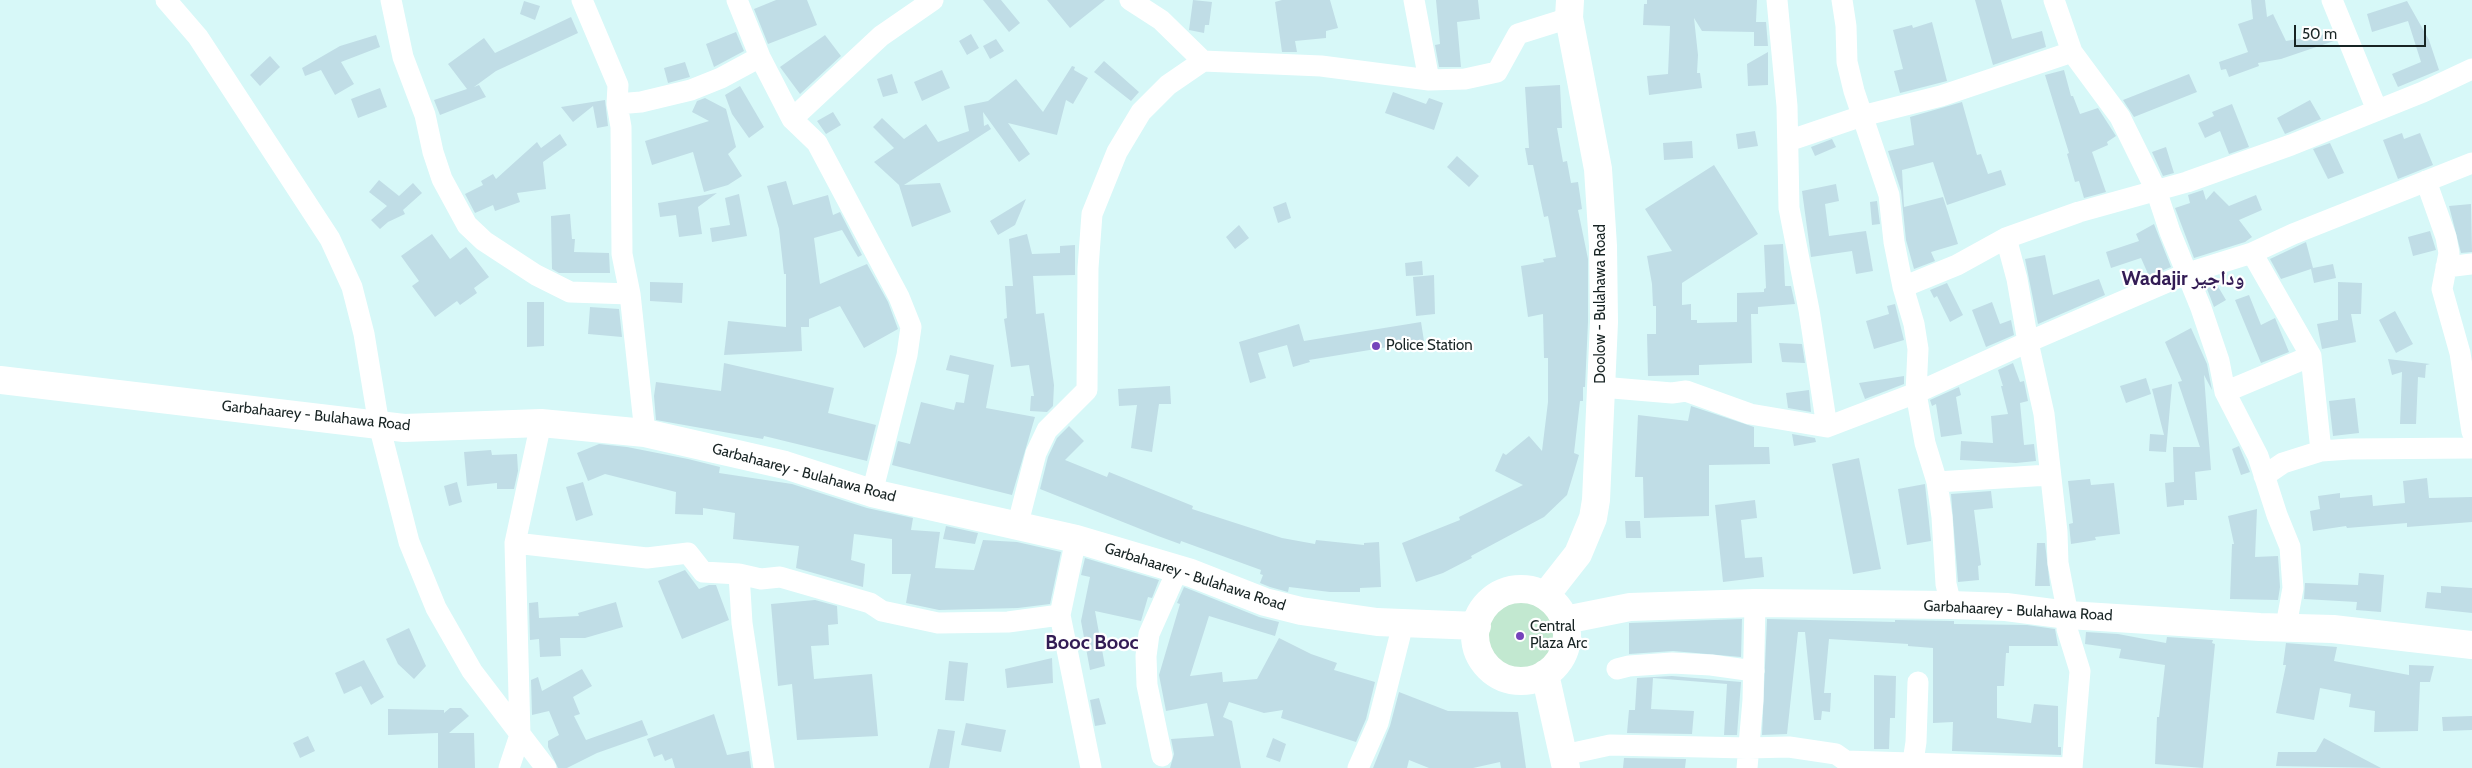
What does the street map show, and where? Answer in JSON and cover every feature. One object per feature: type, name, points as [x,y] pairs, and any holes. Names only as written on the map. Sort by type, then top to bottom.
[{"type":"main road","name":"Doolow - Bulahawa Road","points":[[1545,596],[1578,554],[1593,518],[1596,500],[1604,322],[1603,246],[1598,169],[1570,9]]},
{"type":"main road","name":"Garbahaarey - Bulahawa Road","points":[[0,380],[404,428],[540,423],[645,433],[785,465],[872,493],[1076,539],[1178,568],[1257,599],[1301,611],[1403,624],[1476,626]]},
{"type":"main road","points":[[1515,589],[1531,590],[1545,596],[1557,606],[1565,620],[1567,636],[1564,651],[1556,665],[1545,674],[1532,680],[1518,681],[1504,678],[1492,671],[1482,660],[1476,647],[1478,617],[1487,604],[1500,594],[1515,589]]},
{"type":"main road","name":"Garbahaarey - Bulahawa Road","points":[[1565,620],[1630,606],[1755,603],[2006,607],[2068,615],[2260,627],[2286,626],[2472,645]]},
{"type":"main road","points":[[1545,674],[1565,761]]},
{"type":"street","points":[[166,0],[198,37],[330,239],[352,287],[364,334],[380,425],[409,542],[436,608],[472,671],[546,768]]},
{"type":"street","points":[[391,0],[403,57],[425,115],[432,152],[442,179],[467,225],[484,242],[536,275],[570,292],[630,294]]},
{"type":"street","points":[[582,0],[618,85],[617,104],[621,127],[622,254],[630,294],[645,433]]},
{"type":"street","points":[[737,0],[760,57],[792,119],[817,143],[899,297],[911,327],[907,355],[872,493]]},
{"type":"street","points":[[792,119],[881,36],[933,0]]},
{"type":"street","points":[[1130,0],[1161,20],[1203,61]]},
{"type":"street","points":[[1414,0],[1429,80]]},
{"type":"street","points":[[1777,0],[1788,141],[1789,208],[1809,310],[1827,426]]},
{"type":"street","points":[[1842,0],[1846,26],[1847,62],[1862,116],[1889,195],[1894,242],[1902,287],[1914,324],[1918,349],[1916,393],[1925,443],[1937,482],[1942,517],[1946,584],[1951,606]]},
{"type":"street","points":[[2054,0],[2072,52],[2120,117],[2156,190],[2219,361],[2225,392],[2250,439],[2264,476],[2290,547],[2293,588],[2286,626]]},
{"type":"street","points":[[2332,0],[2377,110]]},
{"type":"street","points":[[1017,527],[1036,453],[1047,430],[1087,390],[1088,268],[1092,214],[1117,152],[1141,112],[1168,86],[1203,61],[1321,66],[1429,80],[1465,79],[1496,72],[1518,34],[1570,9]]},
{"type":"street","points":[[1788,141],[1862,116],[1941,96],[2072,52]]},
{"type":"street","points":[[617,104],[641,102],[691,90],[721,78],[760,57]]},
{"type":"street","points":[[1902,287],[1957,265],[2006,238],[2079,212],[2187,182],[2291,145],[2472,69]]},
{"type":"street","points":[[1601,387],[1672,393],[1686,391],[1750,414],[1827,426],[1916,393],[2188,273],[2252,253],[2472,163]]},
{"type":"street","points":[[2426,181],[2446,237],[2449,253],[2442,289],[2460,353],[2472,432]]},
{"type":"street","points":[[1565,761],[1610,745],[1747,758],[1789,747],[1836,761],[1912,766],[2072,768],[2080,672],[2067,629],[2068,615],[2058,563],[2057,532],[2049,475],[2044,414],[2028,342],[2017,279],[2006,238]]},
{"type":"street","points":[[2252,253],[2310,356],[2321,451]]},
{"type":"street","points":[[2446,267],[2472,264]]},
{"type":"street","points":[[2225,392],[2310,356]]},
{"type":"street","points":[[509,768],[520,735],[515,543],[540,423]]},
{"type":"street","points":[[2264,476],[2283,463],[2321,451],[2472,448]]},
{"type":"street","points":[[1937,482],[2049,475]]},
{"type":"street","points":[[1076,539],[1060,615],[1091,768]]},
{"type":"street","points":[[515,543],[647,558],[688,553],[703,572],[739,574],[761,579],[780,577],[870,602],[882,612],[938,623],[1008,622],[1060,615]]},
{"type":"street","points":[[1162,756],[1147,685],[1146,656],[1149,634],[1178,568]]},
{"type":"street","points":[[739,574],[742,623],[764,768]]},
{"type":"street","points":[[1747,758],[1754,671],[1755,603]]},
{"type":"street","points":[[1358,768],[1378,723],[1403,624]]},
{"type":"street","points":[[1617,669],[1629,666],[1672,663],[1711,665],[1754,671]]},
{"type":"street","points":[[1912,766],[1916,742],[1918,682]]},
{"type":"green space","points":[[1520,601],[1533,604],[1544,611],[1551,622],[1554,635],[1551,648],[1544,659],[1533,666],[1520,669],[1507,666],[1496,659],[1489,648],[1486,635],[1489,622],[1496,611],[1507,604]]},
{"type":"building","points":[[776,0],[807,0],[817,25],[768,44],[754,9]]},
{"type":"building","points":[[983,0],[1001,0],[1020,23],[1009,32]]},
{"type":"building","points":[[1047,0],[1105,0],[1070,28]]},
{"type":"building","points":[[1193,0],[1212,2],[1209,25],[1205,25],[1204,33],[1189,30]]},
{"type":"building","points":[[1282,0],[1330,0],[1338,28],[1326,31],[1326,38],[1295,41],[1297,52],[1282,52],[1275,2]]},
{"type":"building","points":[[1436,0],[1478,0],[1480,19],[1457,22],[1461,67],[1439,67],[1435,45],[1440,44]]},
{"type":"building","points":[[1647,0],[1757,0],[1756,22],[1766,22],[1768,46],[1754,46],[1754,32],[1702,31],[1694,18],[1698,55],[1697,73],[1700,73],[1702,88],[1649,95],[1647,76],[1668,74],[1670,26],[1643,25],[1644,4],[1647,4]]},
{"type":"building","points":[[1975,0],[2001,0],[2012,39],[2042,31],[2046,47],[1993,65]]},
{"type":"building","points":[[2251,0],[2265,0],[2267,17],[2273,14],[2286,41],[2332,33],[2334,41],[2281,59],[2258,63],[2259,66],[2229,77],[2226,69],[2221,70],[2219,62],[2248,52],[2238,24],[2253,19]]},
{"type":"building","points":[[524,1],[540,6],[535,20],[520,14]]},
{"type":"building","points":[[2407,1],[2429,40],[2439,70],[2398,87],[2392,74],[2421,62],[2408,21],[2372,32],[2367,14]]},
{"type":"building","points":[[571,17],[578,33],[496,71],[474,87],[479,85],[486,97],[440,115],[434,100],[467,89],[448,64],[484,38],[495,53]]},
{"type":"building","points":[[1932,22],[1947,81],[1900,93],[1894,71],[1903,69],[1893,30],[1912,25],[1913,28]]},
{"type":"building","points":[[736,32],[744,51],[714,67],[706,44]]},
{"type":"building","points":[[971,34],[979,48],[967,55],[959,41]]},
{"type":"building","points":[[376,35],[380,47],[341,62],[354,84],[335,95],[321,70],[305,76],[302,68],[340,46]]},
{"type":"building","points":[[825,35],[841,56],[800,94],[780,67]]},
{"type":"building","points":[[996,39],[1004,51],[990,59],[983,46]]},
{"type":"building","points":[[1768,52],[1768,85],[1748,86],[1747,64]]},
{"type":"building","points":[[270,56],[280,67],[260,86],[250,75]]},
{"type":"building","points":[[1104,61],[1139,92],[1131,101],[1094,72]]},
{"type":"building","points":[[685,62],[690,77],[668,83],[664,68]]},
{"type":"building","points":[[1072,66],[1075,67],[1074,70],[1088,78],[1073,104],[1066,100],[1057,135],[1008,123],[1030,154],[1019,162],[983,112],[984,126],[988,124],[991,129],[904,185],[940,183],[951,212],[912,227],[899,185],[874,162],[894,148],[873,127],[882,118],[904,139],[926,124],[938,142],[969,131],[964,106],[988,101],[1016,79],[1043,112]]},
{"type":"building","points":[[942,70],[950,88],[922,101],[914,82]]},
{"type":"building","points":[[2064,70],[2071,96],[2073,96],[2080,114],[2098,108],[2116,136],[2107,142],[2108,145],[2092,152],[2106,192],[2084,198],[2079,181],[2075,182],[2067,154],[2069,153],[2045,75]]},
{"type":"building","points":[[892,74],[898,93],[883,97],[877,79]]},
{"type":"building","points":[[2189,74],[2197,92],[2134,117],[2123,100]]},
{"type":"building","points":[[1560,85],[1562,128],[1557,128],[1563,162],[1567,161],[1571,183],[1578,182],[1582,209],[1578,210],[1588,259],[1585,387],[1583,387],[1583,401],[1580,401],[1574,453],[1579,455],[1567,495],[1544,517],[1443,573],[1416,582],[1402,543],[1460,520],[1459,517],[1523,485],[1495,471],[1503,453],[1506,455],[1529,436],[1542,451],[1548,402],[1548,358],[1544,358],[1543,314],[1528,317],[1521,266],[1544,262],[1543,259],[1556,257],[1548,216],[1544,217],[1533,165],[1528,165],[1525,148],[1529,148],[1525,87]]},
{"type":"building","points":[[740,86],[764,127],[749,138],[732,114],[725,95]]},
{"type":"building","points":[[380,88],[387,107],[358,118],[351,99]]},
{"type":"building","points":[[1393,92],[1426,104],[1429,98],[1443,103],[1434,130],[1385,113]]},
{"type":"building","points":[[705,98],[726,109],[736,147],[728,154],[742,176],[728,185],[704,192],[693,152],[652,165],[645,141],[709,121],[692,112],[697,101]]},
{"type":"building","points":[[605,100],[608,126],[597,128],[593,106],[573,122],[561,107]]},
{"type":"building","points":[[2310,100],[2321,119],[2285,134],[2277,118]]},
{"type":"building","points":[[1962,102],[1977,155],[1981,154],[1988,174],[2001,170],[2006,185],[1947,205],[1933,162],[1902,170],[1904,207],[1943,197],[1958,244],[1931,252],[1935,261],[1914,269],[1906,240],[1901,191],[1888,151],[1914,145],[1910,117]]},
{"type":"building","points":[[2232,104],[2249,147],[2229,154],[2220,131],[2205,138],[2198,123],[2214,116],[2212,112]]},
{"type":"building","points":[[833,112],[841,125],[826,134],[817,121]]},
{"type":"building","points":[[1755,131],[1758,146],[1738,149],[1736,134]]},
{"type":"building","points":[[2402,133],[2404,139],[2420,133],[2433,165],[2398,179],[2383,140]]},
{"type":"building","points":[[560,134],[567,145],[543,162],[546,189],[517,193],[520,202],[495,211],[493,205],[475,213],[465,194],[483,185],[481,181],[493,174],[496,179],[537,142],[541,148]]},
{"type":"building","points":[[1832,139],[1836,147],[1815,156],[1811,147]]},
{"type":"building","points":[[1692,141],[1693,158],[1664,160],[1663,143]]},
{"type":"building","points":[[2330,143],[2344,173],[2328,179],[2313,149]]},
{"type":"building","points":[[2166,147],[2174,173],[2163,176],[2152,152]]},
{"type":"building","points":[[1457,156],[1479,176],[1469,187],[1447,167]]},
{"type":"building","points":[[1714,165],[1758,234],[1682,283],[1682,305],[1691,304],[1691,320],[1697,320],[1697,323],[1737,322],[1737,293],[1764,292],[1766,288],[1764,245],[1783,244],[1785,286],[1791,286],[1795,304],[1758,307],[1758,314],[1751,314],[1752,363],[1699,365],[1699,375],[1648,376],[1647,334],[1656,334],[1656,306],[1653,306],[1652,284],[1647,256],[1672,251],[1645,209]]},
{"type":"building","points":[[379,180],[399,196],[413,183],[422,193],[403,210],[405,214],[388,222],[380,229],[371,220],[387,206],[369,192]]},
{"type":"building","points":[[786,181],[793,205],[828,195],[833,215],[840,212],[862,255],[858,257],[842,230],[814,238],[820,284],[867,264],[888,302],[898,329],[864,348],[840,306],[809,319],[809,327],[801,327],[802,351],[724,355],[728,321],[786,327],[786,274],[784,274],[779,229],[767,186]]},
{"type":"building","points":[[1836,184],[1839,201],[1825,204],[1829,236],[1866,231],[1873,271],[1856,274],[1852,251],[1811,257],[1802,191]]},
{"type":"building","points":[[2203,190],[2206,200],[2214,191],[2229,206],[2256,195],[2262,210],[2239,220],[2252,237],[2245,242],[2194,258],[2175,208],[2190,203],[2188,195]]},
{"type":"building","points":[[717,193],[698,207],[702,234],[679,237],[676,215],[660,217],[658,203]]},
{"type":"building","points":[[739,194],[747,236],[712,242],[710,228],[730,225],[725,198]]},
{"type":"building","points":[[1026,199],[1015,225],[998,235],[990,221]]},
{"type":"building","points":[[1877,201],[1880,224],[1872,225],[1870,202]]},
{"type":"building","points":[[1286,202],[1291,218],[1278,223],[1273,207]]},
{"type":"building","points":[[2471,204],[2472,252],[2461,253],[2449,206]]},
{"type":"building","points":[[570,214],[572,239],[575,239],[574,252],[609,253],[610,273],[559,273],[552,269],[551,216]]},
{"type":"building","points":[[2154,224],[2171,267],[2149,276],[2141,258],[2111,268],[2106,252],[2139,241],[2136,234]]},
{"type":"building","points":[[1239,225],[1249,238],[1235,249],[1226,237]]},
{"type":"building","points":[[2430,231],[2436,250],[2413,256],[2408,237]]},
{"type":"building","points":[[432,234],[450,259],[466,247],[489,277],[474,288],[477,293],[460,305],[457,301],[435,317],[412,286],[419,281],[401,256]]},
{"type":"building","points":[[1027,234],[1032,254],[1060,253],[1060,246],[1075,245],[1075,275],[1033,276],[1036,314],[1044,313],[1054,385],[1053,406],[1047,412],[1030,411],[1031,396],[1034,396],[1029,365],[1011,367],[1004,319],[1007,318],[1005,286],[1013,286],[1009,239]]},
{"type":"building","points":[[2306,242],[2313,268],[2333,264],[2336,278],[2314,283],[2311,269],[2281,279],[2270,259]]},
{"type":"building","points":[[2045,255],[2053,295],[2099,279],[2105,295],[2038,324],[2025,259]]},
{"type":"building","points":[[1422,261],[1423,275],[1406,276],[1405,263]]},
{"type":"building","points":[[1434,275],[1435,314],[1416,316],[1413,277]]},
{"type":"building","points":[[2213,278],[2226,300],[2214,307],[2204,281]]},
{"type":"building","points":[[650,282],[683,283],[682,303],[650,301]]},
{"type":"building","points":[[2338,282],[2362,283],[2361,314],[2351,314],[2356,342],[2322,349],[2317,324],[2338,320]]},
{"type":"building","points":[[1947,283],[1963,315],[1950,322],[1937,296],[1934,298],[1930,290]]},
{"type":"building","points":[[2249,295],[2261,325],[2275,318],[2289,352],[2261,363],[2235,300]]},
{"type":"building","points":[[527,302],[544,302],[544,346],[527,347]]},
{"type":"building","points":[[1992,302],[2000,324],[2011,320],[2014,335],[1986,347],[1972,310]]},
{"type":"building","points":[[1895,304],[1904,340],[1874,349],[1866,321],[1889,314],[1887,306]]},
{"type":"building","points":[[590,307],[619,309],[622,337],[588,334]]},
{"type":"building","points":[[2395,311],[2413,344],[2396,353],[2379,320]]},
{"type":"building","points":[[1421,322],[1424,341],[1309,360],[1310,362],[1293,367],[1287,345],[1258,353],[1266,378],[1250,383],[1239,342],[1299,324],[1304,341]]},
{"type":"building","points":[[2191,328],[2207,364],[2212,390],[2204,375],[2211,470],[2195,472],[2197,500],[2184,500],[2184,505],[2167,507],[2165,483],[2174,482],[2173,447],[2200,447],[2178,382],[2182,381],[2165,342]]},
{"type":"building","points":[[1779,343],[1802,344],[1805,363],[1782,362]]},
{"type":"building","points":[[950,355],[994,365],[986,408],[1035,417],[1012,495],[892,465],[898,441],[910,444],[921,402],[954,410],[956,402],[964,403],[969,375],[946,370]]},
{"type":"building","points":[[2388,359],[2430,364],[2426,365],[2425,378],[2418,377],[2416,424],[2400,424],[2402,372],[2392,375]]},
{"type":"building","points":[[724,363],[834,388],[828,413],[876,425],[867,461],[764,436],[763,439],[656,420],[654,396],[656,382],[721,391]]},
{"type":"building","points":[[2013,363],[2020,382],[2024,381],[2028,401],[2020,403],[2024,445],[2034,444],[2036,461],[2016,463],[1960,460],[1961,441],[1993,443],[1991,416],[2008,414],[1998,370]]},
{"type":"building","points":[[1904,376],[1904,384],[1865,399],[1859,383]]},
{"type":"building","points":[[2146,378],[2151,394],[2126,403],[2120,386]]},
{"type":"building","points":[[2172,384],[2166,452],[2149,451],[2150,434],[2164,435],[2152,389]]},
{"type":"building","points":[[1170,386],[1171,404],[1159,404],[1152,452],[1131,448],[1137,405],[1119,406],[1118,389]]},
{"type":"building","points":[[1959,387],[1961,395],[1956,397],[1962,434],[1941,437],[1936,404],[1932,406],[1930,400]]},
{"type":"building","points":[[1809,390],[1811,412],[1788,408],[1786,393]]},
{"type":"building","points":[[2355,398],[2359,433],[2333,436],[2329,401]]},
{"type":"building","points":[[1691,406],[1754,427],[1754,447],[1769,447],[1770,464],[1709,465],[1709,516],[1644,518],[1643,477],[1635,477],[1638,415],[1688,421]]},
{"type":"building","points":[[1069,426],[1084,441],[1065,460],[1107,477],[1109,472],[1193,506],[1192,509],[1282,538],[1315,544],[1316,540],[1364,545],[1364,543],[1379,542],[1381,587],[1360,588],[1360,592],[1330,592],[1289,587],[1288,592],[1270,587],[1260,583],[1263,575],[1260,574],[1261,570],[1181,541],[1180,544],[1158,536],[1040,489],[1048,457],[1057,438]]},
{"type":"building","points":[[1792,434],[1815,438],[1816,442],[1794,446]]},
{"type":"building","points":[[599,444],[627,447],[688,459],[720,467],[719,473],[792,484],[867,508],[913,518],[911,530],[940,532],[935,568],[974,570],[983,540],[1017,542],[1061,552],[1050,604],[1018,608],[939,610],[906,603],[911,574],[892,574],[892,539],[854,534],[851,560],[865,564],[863,587],[796,568],[799,546],[733,539],[735,513],[703,508],[703,515],[675,514],[676,492],[605,474],[588,481],[577,453]]},
{"type":"building","points":[[2239,446],[2250,472],[2241,475],[2232,449]]},
{"type":"building","points":[[491,450],[492,455],[517,454],[518,471],[514,489],[497,489],[497,483],[467,486],[464,452]]},
{"type":"building","points":[[1859,458],[1881,569],[1853,574],[1832,464]]},
{"type":"building","points":[[2427,478],[2429,498],[2472,497],[2472,522],[2407,527],[2407,523],[2347,528],[2346,526],[2313,531],[2310,511],[2320,509],[2318,496],[2340,493],[2340,498],[2372,495],[2373,506],[2405,503],[2403,481]]},
{"type":"building","points":[[2090,479],[2091,485],[2114,483],[2120,534],[2095,537],[2096,540],[2071,544],[2069,524],[2073,523],[2068,481]]},
{"type":"building","points":[[457,482],[462,502],[449,506],[444,486]]},
{"type":"building","points":[[583,482],[593,515],[576,521],[566,487]]},
{"type":"building","points":[[1925,484],[1931,541],[1907,545],[1898,489]]},
{"type":"building","points":[[1991,491],[1993,508],[1974,510],[1981,565],[1978,566],[1979,580],[1958,582],[1951,494]]},
{"type":"building","points":[[1755,500],[1757,518],[1741,520],[1745,558],[1762,557],[1764,577],[1723,582],[1715,505]]},
{"type":"building","points":[[2257,509],[2255,557],[2278,556],[2280,587],[2278,600],[2230,599],[2232,544],[2234,544],[2228,516]]},
{"type":"building","points":[[1625,521],[1640,521],[1641,538],[1626,538]]},
{"type":"building","points":[[946,526],[978,533],[975,544],[943,539]]},
{"type":"building","points":[[2037,543],[2045,543],[2050,586],[2035,586]]},
{"type":"building","points":[[1085,558],[1159,580],[1152,598],[1148,597],[1141,621],[1095,611],[1105,666],[1090,670],[1081,621],[1090,577],[1081,575]]},
{"type":"building","points":[[685,570],[699,589],[709,585],[716,585],[729,620],[682,639],[658,581]]},
{"type":"building","points":[[2359,573],[2384,575],[2381,612],[2356,610],[2357,602],[2304,599],[2305,583],[2358,585]]},
{"type":"building","points":[[2441,586],[2472,588],[2472,613],[2425,608],[2427,592],[2441,593]]},
{"type":"building","points":[[1184,587],[1259,617],[1279,622],[1275,636],[1209,616],[1190,676],[1222,672],[1223,682],[1257,679],[1279,638],[1311,654],[1337,663],[1334,670],[1375,682],[1366,719],[1356,742],[1281,718],[1283,710],[1264,713],[1229,702],[1223,717],[1232,721],[1241,768],[1170,768],[1174,754],[1171,739],[1214,736],[1207,703],[1166,711],[1159,675],[1180,604],[1177,603]]},
{"type":"building","points":[[815,600],[837,606],[838,624],[828,625],[829,645],[811,646],[814,679],[872,674],[878,736],[797,740],[792,684],[778,686],[771,604]]},
{"type":"building","points":[[538,602],[539,618],[579,616],[578,613],[616,602],[623,627],[585,638],[560,638],[561,656],[540,657],[539,639],[530,640],[529,603]]},
{"type":"building","points":[[1742,619],[1741,657],[1673,651],[1629,654],[1629,623]]},
{"type":"building","points":[[1767,619],[1895,622],[1895,620],[1954,621],[1954,624],[2027,625],[2055,629],[2058,646],[2009,646],[2009,653],[2006,653],[2004,686],[1997,686],[1997,718],[2031,723],[2034,704],[2058,706],[2058,747],[2061,747],[2061,755],[1952,751],[1953,722],[1933,723],[1933,648],[1908,646],[1908,644],[1829,639],[1824,693],[1831,693],[1830,712],[1822,711],[1821,720],[1814,720],[1805,632],[1798,632],[1787,734],[1762,735]]},
{"type":"building","points":[[409,628],[426,666],[414,679],[398,664],[386,639]]},
{"type":"building","points":[[2086,632],[2118,634],[2166,643],[2167,637],[2213,640],[2212,643],[2215,644],[2203,768],[2155,764],[2157,717],[2159,717],[2165,665],[2119,658],[2121,649],[2085,644]]},
{"type":"building","points":[[2286,643],[2337,647],[2334,661],[2409,675],[2409,665],[2434,666],[2430,682],[2420,682],[2418,731],[2374,732],[2375,711],[2349,707],[2351,694],[2320,688],[2314,720],[2276,713],[2286,665],[2283,665]]},
{"type":"building","points":[[1052,658],[1053,683],[1007,688],[1005,669]]},
{"type":"building","points":[[364,660],[384,697],[371,705],[361,686],[344,694],[335,673]]},
{"type":"building","points":[[949,661],[968,663],[964,701],[945,700]]},
{"type":"building","points":[[582,669],[592,686],[573,697],[580,714],[574,716],[586,740],[642,720],[648,735],[597,753],[567,768],[558,768],[548,747],[548,741],[559,735],[549,711],[532,715],[531,680],[538,677],[542,691]]},
{"type":"building","points":[[1874,675],[1896,676],[1895,718],[1890,718],[1889,749],[1874,749]]},
{"type":"building","points":[[1672,676],[1741,682],[1737,735],[1724,735],[1727,684],[1653,678],[1651,709],[1694,711],[1692,734],[1627,733],[1629,710],[1635,710],[1637,678]]},
{"type":"building","points":[[1399,692],[1448,711],[1518,712],[1526,768],[1501,768],[1500,762],[1473,768],[1429,768],[1409,760],[1407,768],[1373,768],[1390,726]]},
{"type":"building","points":[[1099,698],[1106,724],[1095,726],[1090,700]]},
{"type":"building","points":[[450,708],[461,708],[469,716],[449,733],[474,733],[475,768],[438,768],[438,733],[388,735],[388,709],[444,710],[444,713]]},
{"type":"building","points":[[714,714],[727,755],[749,751],[751,768],[675,768],[672,758],[665,761],[662,754],[654,757],[647,739]]},
{"type":"building","points":[[2472,716],[2472,730],[2443,731],[2442,717]]},
{"type":"building","points":[[966,723],[1006,730],[1001,752],[961,745]]},
{"type":"building","points":[[938,729],[955,731],[949,768],[929,768]]},
{"type":"building","points":[[308,736],[315,751],[300,758],[293,743]]},
{"type":"building","points":[[1273,738],[1286,744],[1280,762],[1266,757]]},
{"type":"building","points":[[2324,738],[2381,768],[2276,766],[2278,752],[2316,752]]},
{"type":"building","points":[[1624,758],[1686,759],[1685,768],[1623,768]]},
{"type":"place","name":"Police Station","points":[[1376,346]]},
{"type":"place","name":"Central Plaza Arc","points":[[1520,636]]},
{"type":"district","name":"Wadajir وداجير","points":[[2183,279]]},
{"type":"district","name":"Booc Booc","points":[[1092,643]]}]
